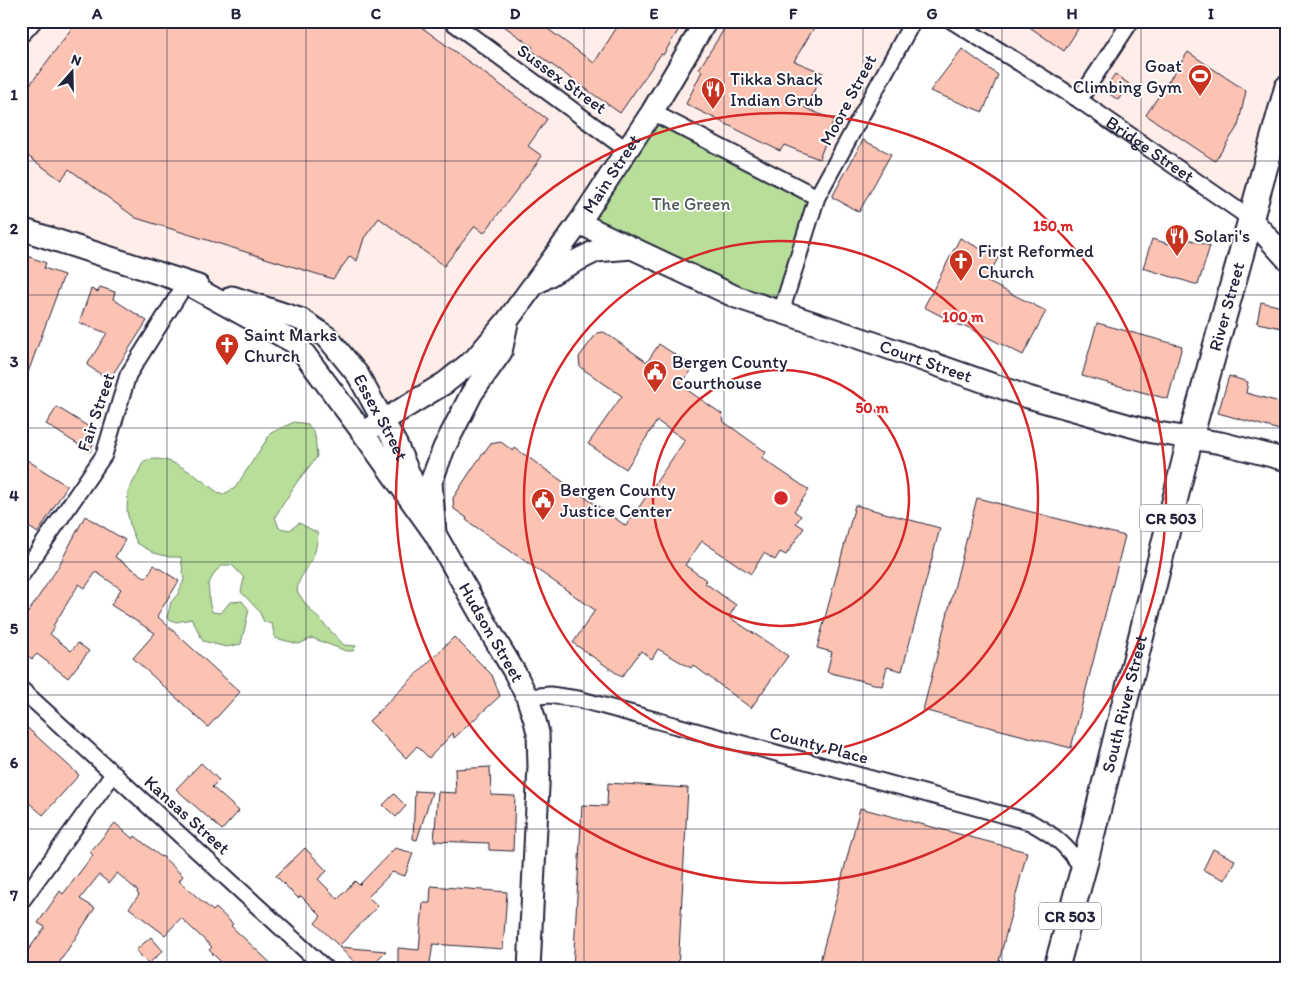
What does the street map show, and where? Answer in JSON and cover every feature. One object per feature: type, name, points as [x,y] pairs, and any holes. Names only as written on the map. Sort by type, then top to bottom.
[{"type":"main road","points":[[21,31],[30,21]]},
{"type":"main road","name":"Main Street","points":[[363,433],[445,383],[475,359],[507,322],[579,222],[627,150],[706,21]]},
{"type":"main road","name":"River Street","points":[[1190,439],[1287,88]]},
{"type":"main road","name":"Bridge Street","points":[[1251,219],[1287,259]]},
{"type":"main road","name":"Court Street","points":[[579,222],[736,297],[932,362],[1028,397],[1152,432],[1221,444],[1287,460]]},
{"type":"main road","name":"Essex Street","points":[[21,229],[302,320],[327,337],[358,375],[396,444],[435,534]]},
{"type":"main road","points":[[532,286],[558,270],[596,251],[633,248]]},
{"type":"main road","name":"Essex Street","points":[[186,282],[297,344]]},
{"type":"main road","name":"Main Street","points":[[435,534],[431,482],[444,448],[472,393],[501,352],[507,322]]},
{"type":"main road","name":"Hudson Street","points":[[297,344],[435,534],[516,673],[527,697],[538,733],[539,766],[529,969]]},
{"type":"main road","name":"South River Street","points":[[1056,969],[1083,869],[1190,439]]},
{"type":"street","name":"Sussex Street","points":[[451,21],[627,150]]},
{"type":"street","name":"Moore Street","points":[[781,312],[817,197],[912,21]]},
{"type":"street","name":"Bridge Street","points":[[952,21],[1079,100],[1251,219]]},
{"type":"street","points":[[1079,100],[1131,21]]},
{"type":"street","points":[[652,112],[817,197]]},
{"type":"street","name":"Fair Street","points":[[21,576],[104,455],[128,375],[186,282]]},
{"type":"street","name":"Kansas Street","points":[[21,689],[326,969]]},
{"type":"street","name":"County Place","points":[[527,697],[550,695],[578,699],[1030,822],[1054,835],[1070,851],[1083,869]]},
{"type":"street","points":[[21,902],[114,773]]},
{"type":"shaded area","points":[[30,21],[913,21],[817,197],[651,112],[485,354],[386,421],[327,337],[21,229],[21,31]]},
{"type":"shaded area","points":[[952,21],[1287,21],[1287,88],[1251,219]]},
{"type":"green space","name":"The Green","points":[[652,112],[817,197],[781,312],[579,223]]},
{"type":"green space","points":[[294,422],[308,424],[315,435],[317,457],[297,482],[275,517],[279,528],[290,530],[299,523],[318,533],[314,554],[300,580],[297,591],[307,606],[344,645],[356,646],[353,651],[346,651],[312,638],[299,644],[275,638],[272,624],[264,622],[259,611],[241,592],[244,578],[232,565],[223,565],[215,572],[208,585],[212,612],[221,613],[230,602],[242,601],[249,610],[241,644],[226,647],[203,641],[192,619],[176,622],[167,618],[171,602],[178,594],[184,580],[181,557],[170,557],[154,553],[137,543],[131,529],[127,511],[128,492],[144,461],[154,459],[165,460],[185,469],[222,495],[235,488],[271,433]]},
{"type":"building","points":[[77,21],[413,21],[547,119],[528,146],[542,156],[484,233],[475,226],[444,266],[379,218],[364,238],[357,261],[350,256],[333,279],[136,218],[69,169],[61,180],[21,151],[21,97]]},
{"type":"building","points":[[497,21],[537,21],[594,63],[621,21],[684,21],[663,55],[661,54],[620,113],[531,50],[533,47]]},
{"type":"building","points":[[733,21],[818,21],[794,61],[823,73],[805,108],[834,120],[819,159],[784,145],[780,151],[686,104],[702,71],[699,69],[726,26],[729,28]]},
{"type":"building","points":[[1021,21],[1066,21],[1078,29],[1064,51]]},
{"type":"building","points":[[962,49],[998,75],[983,112],[930,91]]},
{"type":"building","points":[[1188,52],[1246,91],[1238,126],[1215,161],[1146,115]]},
{"type":"building","points":[[1115,74],[1129,84],[1118,100],[1104,90]]},
{"type":"building","points":[[863,140],[891,154],[859,212],[832,197]]},
{"type":"building","name":"Solari's","points":[[1172,234],[1210,246],[1198,285],[1143,268],[1152,239],[1169,244]]},
{"type":"building","points":[[960,238],[998,258],[986,281],[1046,311],[1023,355],[924,307]]},
{"type":"building","points":[[27,256],[46,263],[44,268],[64,275],[23,386],[21,386],[21,271]]},
{"type":"building","points":[[100,287],[115,292],[113,299],[147,321],[109,380],[87,365],[107,333],[79,323],[91,289],[98,292]]},
{"type":"building","points":[[1261,302],[1287,308],[1287,329],[1257,323]]},
{"type":"building","points":[[1097,323],[1182,346],[1168,399],[1082,376]]},
{"type":"building","name":"Bergen County Justice Center","points":[[604,332],[647,362],[659,344],[694,367],[680,385],[722,414],[724,422],[766,452],[762,458],[809,490],[794,511],[801,516],[796,523],[804,528],[786,555],[780,552],[775,560],[764,553],[751,574],[702,541],[685,565],[706,580],[705,583],[736,605],[729,617],[788,656],[751,708],[693,665],[691,668],[658,649],[652,659],[641,651],[622,677],[573,643],[595,610],[466,520],[467,518],[454,509],[453,498],[474,466],[490,444],[501,442],[513,451],[515,448],[626,526],[685,440],[657,421],[626,469],[588,444],[622,396],[580,367],[579,357],[597,333]]},
{"type":"building","points":[[1229,376],[1248,382],[1246,393],[1287,404],[1287,432],[1218,413]]},
{"type":"building","points":[[57,407],[97,432],[90,452],[46,424]]},
{"type":"building","points":[[21,456],[67,486],[38,533],[21,522]]},
{"type":"building","points":[[977,498],[1125,536],[1071,748],[923,710]]},
{"type":"building","points":[[855,505],[940,528],[902,671],[887,667],[882,686],[827,672],[832,652],[817,648]]},
{"type":"building","points":[[85,516],[125,540],[115,557],[146,578],[154,565],[179,581],[157,616],[240,692],[208,727],[133,658],[155,633],[111,605],[121,589],[96,572],[85,588],[79,584],[50,634],[71,651],[78,643],[89,651],[68,678],[37,654],[32,659],[21,650],[21,623],[57,569]]},
{"type":"building","points":[[454,637],[492,675],[500,696],[454,738],[453,733],[429,758],[417,746],[406,758],[369,721]]},
{"type":"building","points":[[21,722],[79,775],[43,815],[21,796]]},
{"type":"building","points":[[201,763],[219,780],[212,787],[239,811],[222,830],[176,789]]},
{"type":"building","points":[[490,767],[491,795],[515,796],[513,851],[489,850],[489,843],[434,841],[438,792],[456,793],[455,769]]},
{"type":"building","points":[[608,783],[688,788],[678,969],[573,969],[582,805],[607,806]]},
{"type":"building","points":[[415,791],[432,792],[417,840],[413,839]]},
{"type":"building","points":[[394,794],[406,806],[396,817],[383,805]]},
{"type":"building","points":[[860,808],[1027,852],[997,969],[818,969]]},
{"type":"building","points":[[115,823],[133,839],[135,836],[162,856],[183,876],[179,881],[213,911],[216,908],[233,924],[231,926],[277,969],[228,969],[209,950],[212,947],[181,918],[165,935],[129,908],[139,895],[138,891],[117,873],[109,883],[99,875],[80,899],[95,908],[55,969],[21,969],[21,960],[45,927],[38,923],[60,891],[63,894],[93,855],[90,852]]},
{"type":"building","points":[[305,848],[327,871],[318,879],[338,899],[355,881],[359,885],[395,848],[413,853],[405,876],[392,872],[368,897],[378,906],[339,946],[315,923],[321,916],[301,896],[298,898],[276,876]]},
{"type":"building","points":[[1213,849],[1235,860],[1225,880],[1203,870]]},
{"type":"building","points":[[431,886],[507,892],[503,949],[433,944],[429,969],[398,969],[398,948],[419,950],[423,903],[430,903]]},
{"type":"building","points":[[151,937],[163,951],[148,964],[136,950]]},
{"type":"building","points":[[339,947],[386,951],[368,969],[362,969]]},
{"type":"place","name":"Goat Climbing Gym","points":[[1200,97]]},
{"type":"place","name":"Tikka Shack Indian Grub","points":[[713,110]]},
{"type":"place","name":"Solari's","points":[[1177,257]]},
{"type":"place","name":"First Reformed Church","points":[[961,282]]},
{"type":"place","name":"Saint Marks Church","points":[[227,366]]},
{"type":"place","name":"Bergen County Courthouse","points":[[655,393]]},
{"type":"place","name":"Bergen County Justice Center","points":[[543,521]]}]
